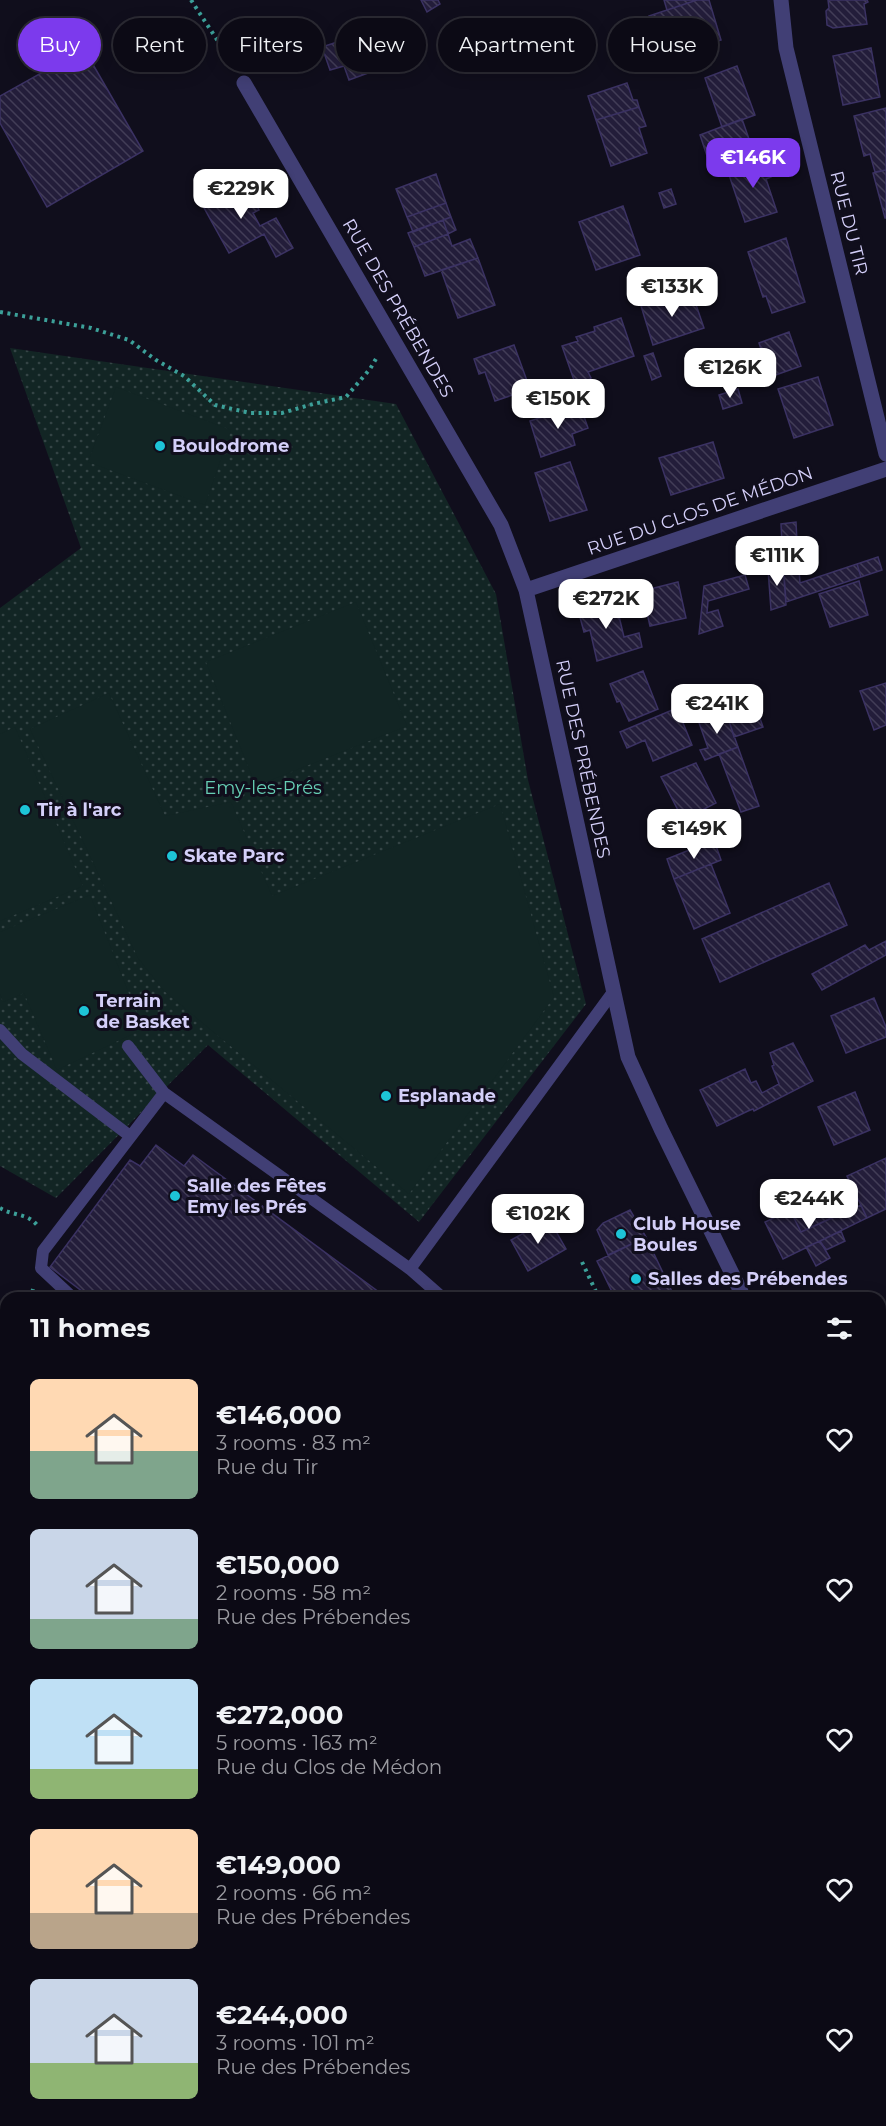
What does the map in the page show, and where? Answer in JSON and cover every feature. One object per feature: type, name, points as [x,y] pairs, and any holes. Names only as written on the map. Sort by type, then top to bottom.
[{"type":"street","name":"RUE DU TIR","points":[[781,0],[786,48],[886,454]]},
{"type":"street","name":"RUE DES PRÉBENDES","points":[[244,83],[501,525],[526,590],[628,1057],[741,1292]]},
{"type":"street","name":"RUE DU CLOS DE MÉDON","points":[[526,590],[886,469]]},
{"type":"lane","points":[[410,1269],[613,992]]},
{"type":"lane","points":[[0,1030],[22,1054],[130,1136]]},
{"type":"lane","points":[[128,1046],[164,1093],[410,1269],[436,1292]]},
{"type":"lane","points":[[66,1292],[40,1268],[43,1251],[164,1093]]},
{"type":"path","points":[[191,0],[244,83]]},
{"type":"path","points":[[0,312],[81,326],[129,340],[156,360],[184,376],[215,405],[250,413],[282,412],[346,397],[370,369],[390,334]]},
{"type":"path","points":[[0,1209],[30,1218],[55,1238]]},
{"type":"path","points":[[582,1262],[596,1292]]},
{"type":"green space","name":"Emy-les-Prés","points":[[10,348],[396,404],[496,594],[528,780],[586,1004],[419,1222],[208,1045],[56,1198],[0,1166],[0,608],[81,548]]},
{"type":"green space","name":"Boulodrome","points":[[116,387],[231,430],[205,505],[88,462]]},
{"type":"green space","points":[[356,602],[407,726],[256,786],[206,662]]},
{"type":"green space","name":"Esplanade","points":[[109,693],[165,816],[231,802],[272,896],[500,804],[554,997],[409,1194],[164,991],[138,958],[30,729]]},
{"type":"green space","name":"Tir à l'arc","points":[[15,727],[83,886],[0,921],[0,734]]},
{"type":"green space","points":[[90,895],[143,1029],[57,1070],[24,993],[3,1002],[0,994],[0,932]]},
{"type":"building","points":[[421,0],[438,0],[440,4],[427,12]]},
{"type":"building","points":[[664,0],[697,0],[667,10]]},
{"type":"building","points":[[697,0],[709,0],[714,18],[650,18],[649,16]]},
{"type":"building","points":[[828,0],[867,0],[868,2],[864,4],[867,24],[833,28],[827,25]]},
{"type":"building","points":[[336,42],[336,68],[330,70],[324,46]]},
{"type":"building","points":[[871,48],[880,97],[843,105],[833,56]]},
{"type":"building","points":[[737,66],[755,115],[722,127],[705,78]]},
{"type":"building","points":[[43,72],[97,72],[143,151],[47,207],[0,123],[0,96]]},
{"type":"building","points":[[346,72],[371,72],[349,80]]},
{"type":"building","points":[[627,83],[633,100],[637,100],[639,107],[596,120],[588,96]]},
{"type":"building","points":[[639,107],[646,126],[639,128],[647,153],[611,166],[596,120]]},
{"type":"building","points":[[886,108],[886,170],[875,172],[870,154],[864,156],[854,116]]},
{"type":"building","points":[[742,119],[756,159],[713,174],[700,135]]},
{"type":"building","points":[[764,157],[771,177],[766,179],[777,212],[745,222],[727,169]]},
{"type":"building","points":[[886,170],[886,218],[885,218],[873,173]]},
{"type":"building","points":[[436,174],[446,203],[407,217],[396,189]]},
{"type":"building","points":[[230,179],[243,200],[252,196],[259,210],[253,213],[260,226],[276,218],[293,248],[276,257],[264,234],[229,253],[198,197]]},
{"type":"building","points":[[671,189],[676,204],[664,208],[659,193]]},
{"type":"building","points":[[446,203],[451,217],[413,232],[407,217]]},
{"type":"building","points":[[623,206],[640,255],[596,270],[579,222]]},
{"type":"building","points":[[451,217],[456,230],[448,234],[443,220]]},
{"type":"building","points":[[443,220],[448,234],[414,247],[408,233]]},
{"type":"building","points":[[448,234],[452,246],[470,239],[478,258],[425,276],[414,247]]},
{"type":"building","points":[[786,238],[805,302],[772,313],[766,296],[763,297],[748,252]]},
{"type":"building","points":[[478,258],[495,305],[458,318],[441,270]]},
{"type":"building","points":[[692,293],[704,328],[653,345],[641,306],[667,296],[668,302]]},
{"type":"building","points":[[621,318],[634,356],[588,372],[591,378],[589,381],[578,385],[575,383],[562,346],[578,341],[576,337],[595,331],[594,327]]},
{"type":"building","points":[[789,332],[801,366],[770,377],[759,343]]},
{"type":"building","points":[[514,345],[530,389],[495,401],[485,372],[479,374],[474,359]]},
{"type":"building","points":[[653,353],[661,376],[652,380],[644,356]]},
{"type":"building","points":[[818,377],[833,425],[794,438],[778,389]]},
{"type":"building","points":[[738,389],[742,403],[723,409],[719,395]]},
{"type":"building","points":[[580,405],[588,428],[572,434],[575,445],[541,457],[530,421]]},
{"type":"building","points":[[713,442],[724,478],[671,495],[659,458]]},
{"type":"building","points":[[570,462],[587,510],[550,521],[535,473]]},
{"type":"building","points":[[796,522],[797,542],[782,543],[781,524]]},
{"type":"building","points":[[797,542],[798,555],[783,560],[782,543]]},
{"type":"building","points":[[798,555],[800,583],[857,564],[861,577],[786,602],[783,560]]},
{"type":"building","points":[[878,557],[882,570],[861,577],[857,564]]},
{"type":"building","points":[[783,565],[786,605],[771,610],[768,569]]},
{"type":"building","points":[[745,575],[749,589],[708,601],[707,613],[718,610],[723,626],[699,634],[704,586]]},
{"type":"building","points":[[859,581],[868,615],[830,627],[819,594]]},
{"type":"building","points":[[678,582],[686,618],[650,626],[642,591]]},
{"type":"building","points":[[607,596],[611,613],[618,612],[624,637],[639,633],[642,647],[597,661],[590,630],[584,632],[578,610],[586,608],[584,602]]},
{"type":"building","points":[[643,671],[658,709],[629,721],[620,701],[617,702],[610,684]]},
{"type":"building","points":[[886,683],[886,725],[874,730],[860,691]]},
{"type":"building","points":[[753,698],[763,727],[734,737],[725,707]]},
{"type":"building","points":[[677,708],[692,745],[653,761],[645,740],[627,748],[620,732]]},
{"type":"building","points":[[725,710],[738,747],[705,760],[700,750],[708,748],[698,720]]},
{"type":"building","points":[[738,747],[759,806],[741,812],[719,754]]},
{"type":"building","points":[[696,763],[716,803],[683,820],[661,777]]},
{"type":"building","points":[[714,840],[721,860],[674,879],[667,859]]},
{"type":"building","points":[[711,864],[730,913],[694,929],[674,879]]},
{"type":"building","points":[[829,883],[847,925],[720,982],[702,939]]},
{"type":"building","points":[[886,941],[886,955],[822,990],[812,974],[865,945],[869,950]]},
{"type":"building","points":[[874,998],[886,1027],[886,1037],[846,1053],[831,1016]]},
{"type":"building","points":[[793,1043],[813,1081],[754,1111],[753,1109],[748,1111],[717,1126],[700,1090],[745,1069],[751,1083],[756,1081],[762,1093],[779,1084],[770,1053]]},
{"type":"building","points":[[855,1092],[870,1130],[834,1145],[818,1107]]},
{"type":"building","name":"Salle des Fêtes Emy les Prés","points":[[156,1145],[184,1166],[193,1155],[379,1292],[83,1292],[50,1267],[130,1160],[140,1166]]},
{"type":"building","points":[[886,1158],[886,1209],[867,1218],[847,1176]]},
{"type":"building","points":[[806,1202],[813,1215],[835,1205],[840,1214],[801,1232],[790,1210]]},
{"type":"building","points":[[861,1205],[867,1218],[783,1259],[765,1222],[790,1210],[801,1232]]},
{"type":"building","name":"Club House Boules","points":[[630,1210],[646,1237],[608,1255],[597,1230],[603,1223]]},
{"type":"building","points":[[549,1219],[566,1249],[528,1271],[511,1240]]},
{"type":"building","points":[[841,1231],[845,1241],[826,1250],[820,1241]]},
{"type":"building","name":"Salles des Prébendes","points":[[646,1237],[672,1292],[612,1292],[597,1261]]},
{"type":"building","points":[[820,1241],[830,1258],[816,1266],[806,1247]]},
{"type":"place","name":"Boulodrome","points":[[160,446]]},
{"type":"place","name":"Tir à l'arc","points":[[25,810]]},
{"type":"place","name":"Skate Parc","points":[[172,856]]},
{"type":"place","name":"Terrain de Basket","points":[[84,1011]]},
{"type":"place","name":"Esplanade","points":[[386,1096]]},
{"type":"place","name":"Salle des Fêtes Emy les Prés","points":[[175,1196]]},
{"type":"place","name":"Club House Boules","points":[[621,1234]]},
{"type":"place","name":"Salles des Prébendes","points":[[636,1279]]}]
